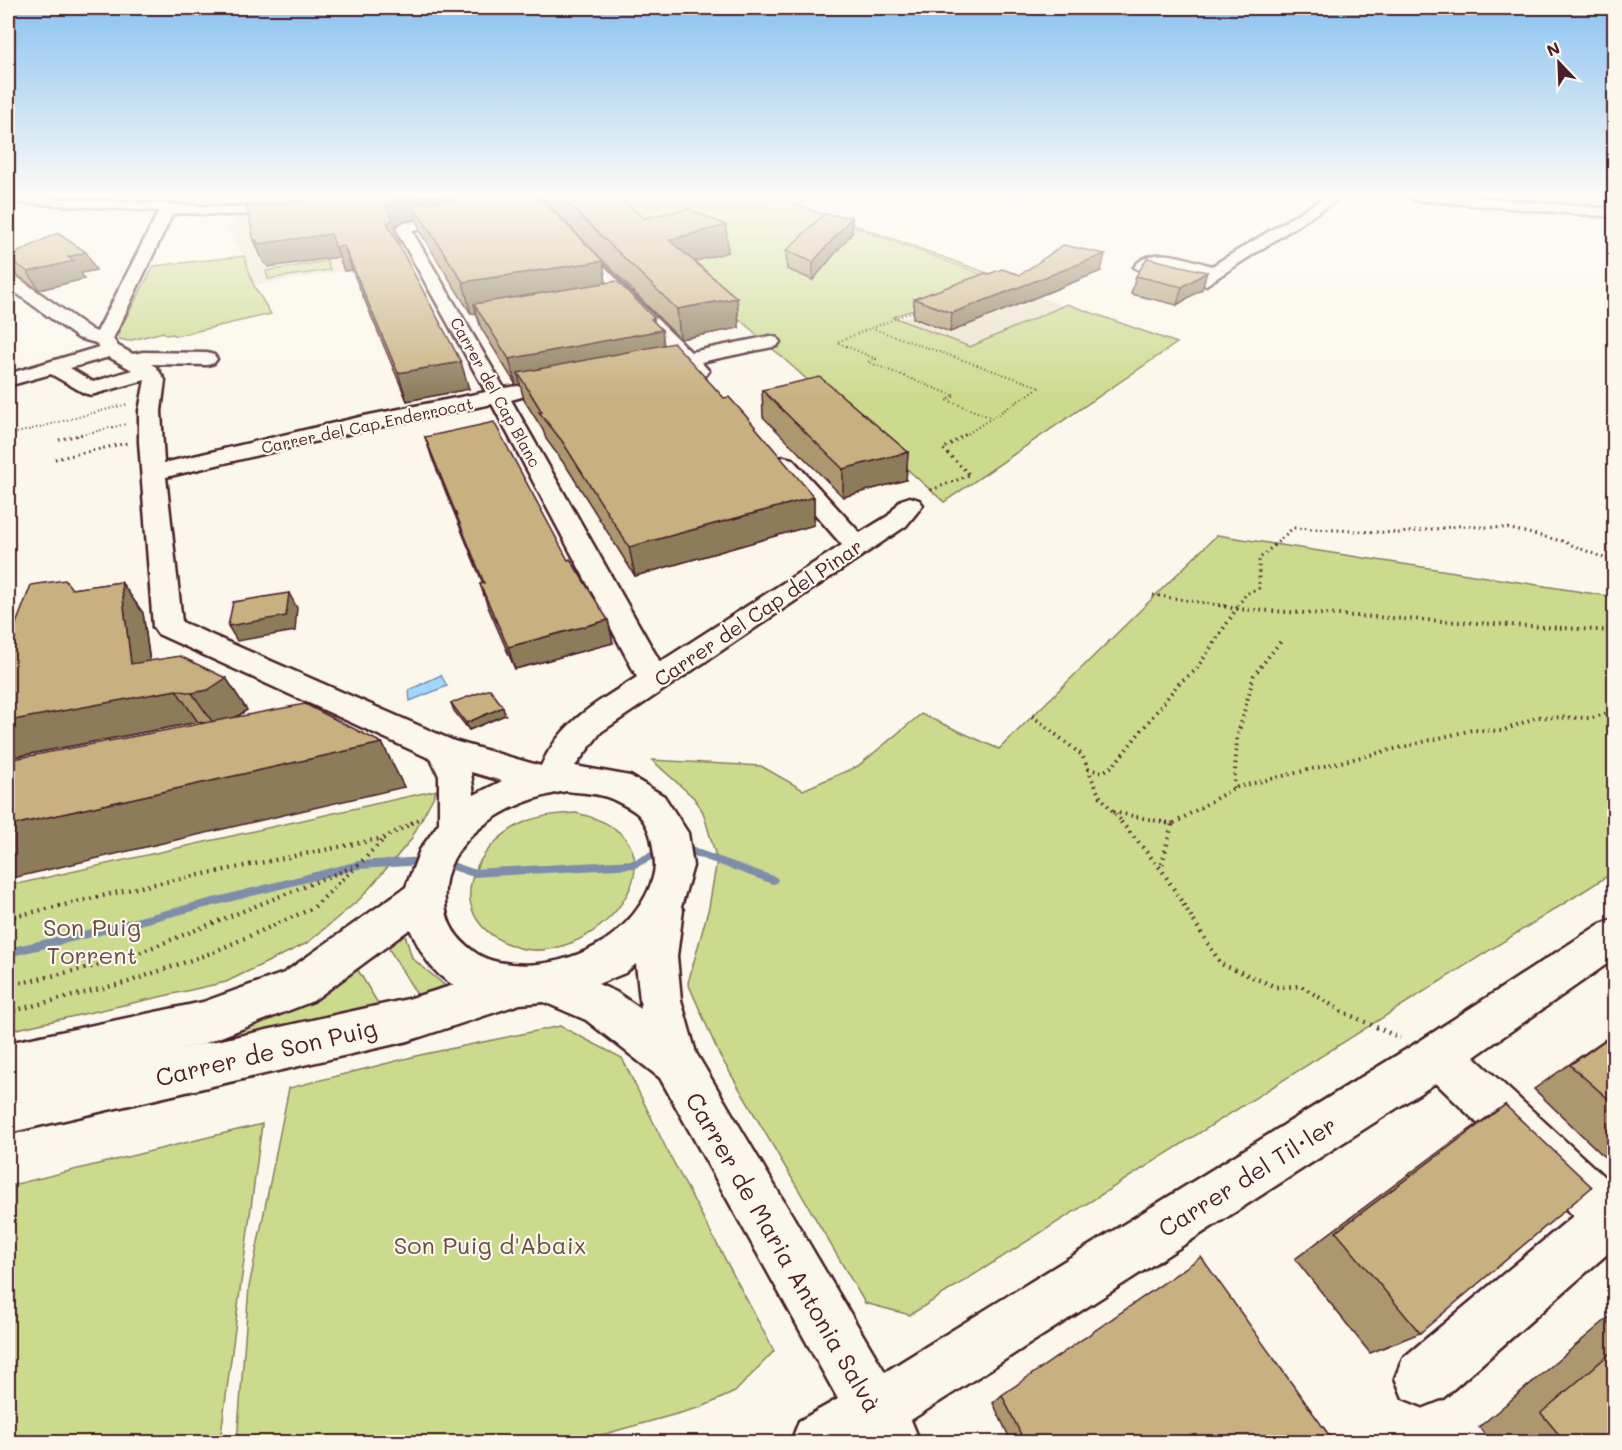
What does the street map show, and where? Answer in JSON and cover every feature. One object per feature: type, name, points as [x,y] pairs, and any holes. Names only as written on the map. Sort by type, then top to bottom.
[{"type":"street","points":[[8,380],[53,367],[107,344],[143,264]]},
{"type":"street","name":"Carrer del Cap Blanc","points":[[424,264],[442,294],[468,323],[497,396],[655,681]]},
{"type":"street","points":[[590,264],[687,358],[717,391]]},
{"type":"street","points":[[1142,267],[1148,264]]},
{"type":"street","points":[[1174,264],[1207,276],[1227,264]]},
{"type":"street","points":[[8,279],[86,334],[140,365],[155,380],[150,418],[168,627],[444,751],[549,780]]},
{"type":"street","points":[[420,296],[442,294]]},
{"type":"street","points":[[602,300],[623,296]]},
{"type":"street","points":[[623,371],[770,342]]},
{"type":"street","points":[[53,367],[91,389],[140,365],[142,358],[207,359]]},
{"type":"street","name":"Carrer del Cap Enderrocat","points":[[154,473],[364,423],[534,389]]},
{"type":"street","points":[[772,451],[857,546]]},
{"type":"street","name":"Carrer del Cap del Pinar","points":[[549,780],[560,761],[588,724],[897,521],[910,505]]},
{"type":"street","points":[[298,722],[356,711]]},
{"type":"street","points":[[602,716],[597,726],[593,748],[595,766],[602,782]]},
{"type":"street","points":[[444,751],[456,776],[440,822],[434,860],[424,896],[428,929],[447,958],[479,977],[533,984]]},
{"type":"street","points":[[440,822],[483,806],[514,790],[549,780],[587,778],[618,785],[644,798],[664,819],[674,845],[675,875],[664,906]]},
{"type":"street","name":"Carrer de Son Puig","points":[[8,1065],[203,1023],[298,987],[424,896]]},
{"type":"street","name":"Carrer de Son Puig","points":[[8,1110],[408,1020],[533,984],[582,974],[615,957],[642,935],[664,906]]},
{"type":"street","name":"Carrer de Maria Antonia Salvà","points":[[664,906],[656,956],[660,1000],[676,1062],[884,1427]]},
{"type":"street","name":"Carrer del Til·ler","points":[[820,1443],[884,1427],[1614,937]]},
{"type":"street","name":"Carrer de Maria Antonia Salvà","points":[[533,984],[601,1006],[676,1062]]},
{"type":"street","points":[[1423,1378],[1613,1218],[1438,1055]]},
{"type":"path","points":[[953,264],[996,280]]},
{"type":"path","points":[[922,308],[837,342],[876,359],[868,362],[956,396],[947,400],[992,418]]},
{"type":"path","points":[[870,328],[1040,387],[943,449],[970,475],[932,490]]},
{"type":"path","points":[[9,435],[150,418]]},
{"type":"path","points":[[59,440],[150,418]]},
{"type":"path","points":[[55,459],[150,418]]},
{"type":"path","points":[[1088,769],[1102,772],[1113,766],[1180,682],[1196,670],[1246,594],[1259,588],[1259,559],[1293,528],[1399,533],[1459,526],[1507,528],[1562,541],[1614,562]]},
{"type":"path","points":[[1153,595],[1213,603],[1236,609],[1614,632]]},
{"type":"path","points":[[1234,788],[1237,738],[1254,675],[1281,641]]},
{"type":"path","points":[[1113,812],[1172,824],[1234,788],[1472,730],[1502,731],[1537,717],[1592,718],[1614,711]]},
{"type":"path","points":[[1032,716],[1082,755],[1098,795],[1161,869],[1221,964],[1276,987],[1301,986],[1341,1011],[1438,1055]]},
{"type":"path","points":[[8,918],[157,884],[384,838],[440,822]]},
{"type":"path","points":[[1161,869],[1172,824]]},
{"type":"path","points":[[8,1012],[128,982],[211,953],[313,908],[384,838]]},
{"type":"path","points":[[8,986],[121,960],[358,865]]},
{"type":"shaded area","points":[[247,264],[393,264],[255,285]]},
{"type":"shaded area","points":[[997,282],[1071,308],[972,351],[898,320]]},
{"type":"green space","points":[[175,264],[247,264],[254,286],[271,314],[176,336],[166,335],[163,332],[128,341],[119,339],[119,331],[154,266]]},
{"type":"green space","points":[[311,264],[328,264],[330,270],[268,279],[266,271]]},
{"type":"green space","points":[[678,264],[961,264],[1001,278],[893,317],[970,347],[1067,304],[1177,343],[944,502]]},
{"type":"green space","points":[[1217,535],[1614,597],[1614,872],[910,1315],[865,1303],[719,1054],[688,983],[709,907],[717,860],[703,812],[694,798],[652,760],[761,766],[803,790],[858,766],[921,714],[999,749]]},
{"type":"green space","name":"Son Puig Torrent","points":[[437,790],[410,841],[361,898],[307,943],[226,982],[8,1031],[8,886]]},
{"type":"green space","points":[[576,813],[614,828],[632,851],[634,877],[622,903],[600,926],[571,943],[540,950],[508,944],[487,931],[475,915],[470,898],[472,880],[479,862],[508,832],[527,821],[557,814]]},
{"type":"green space","points":[[404,931],[412,958],[448,988],[419,998],[386,944]]},
{"type":"green space","points":[[356,967],[382,1010],[8,1095],[8,1084],[141,1055]]},
{"type":"green space","name":"Son Puig d'Abaix","points":[[560,1026],[622,1058],[667,1150],[774,1351],[735,1392],[702,1407],[576,1442],[237,1442],[249,1287],[289,1088],[420,1055]]},
{"type":"green space","points":[[262,1124],[220,1442],[8,1442],[8,1186]]},
{"type":"water","points":[[441,675],[447,686],[410,701],[409,690]]},
{"type":"building","points":[[16,264],[63,264],[28,272]]},
{"type":"building","points":[[352,264],[409,264],[461,362],[398,373]]},
{"type":"building","points":[[451,264],[585,264],[463,282]]},
{"type":"building","points":[[630,264],[697,264],[737,298],[677,309]]},
{"type":"building","points":[[1036,264],[1080,264],[952,313],[914,299],[1002,269],[1020,275]]},
{"type":"building","points":[[1144,264],[1171,264],[1207,272],[1182,287],[1136,276]]},
{"type":"building","points":[[617,281],[654,318],[651,319],[662,330],[509,359],[474,304]]},
{"type":"building","points":[[674,343],[724,398],[729,397],[814,497],[629,547],[562,441],[539,412],[542,412],[518,373]]},
{"type":"building","points":[[820,377],[908,452],[843,469],[762,390]]},
{"type":"building","points":[[494,422],[568,560],[570,559],[608,620],[508,647],[480,584],[484,583],[425,437]]},
{"type":"building","points":[[65,580],[72,589],[121,582],[131,664],[180,656],[226,678],[208,690],[192,693],[176,690],[8,721],[8,637],[11,637],[31,585]]},
{"type":"building","points":[[289,593],[286,616],[228,626],[233,602]]},
{"type":"building","points":[[490,689],[503,707],[466,723],[451,703]]},
{"type":"building","points":[[305,704],[382,743],[8,826],[8,760]]},
{"type":"building","points":[[1614,1034],[1614,1104],[1570,1065]]},
{"type":"building","points":[[1505,1105],[1592,1187],[1420,1333],[1336,1232]]},
{"type":"building","points":[[1201,1257],[1335,1443],[1025,1443],[1002,1395]]},
{"type":"building","points":[[1614,1350],[1614,1443],[1566,1443],[1541,1413]]},
{"type":"waterway","points":[[680,847],[773,880]]},
{"type":"waterway","points":[[441,862],[473,873],[635,864],[663,850]]},
{"type":"waterway","points":[[8,953],[358,865],[425,861]]}]
